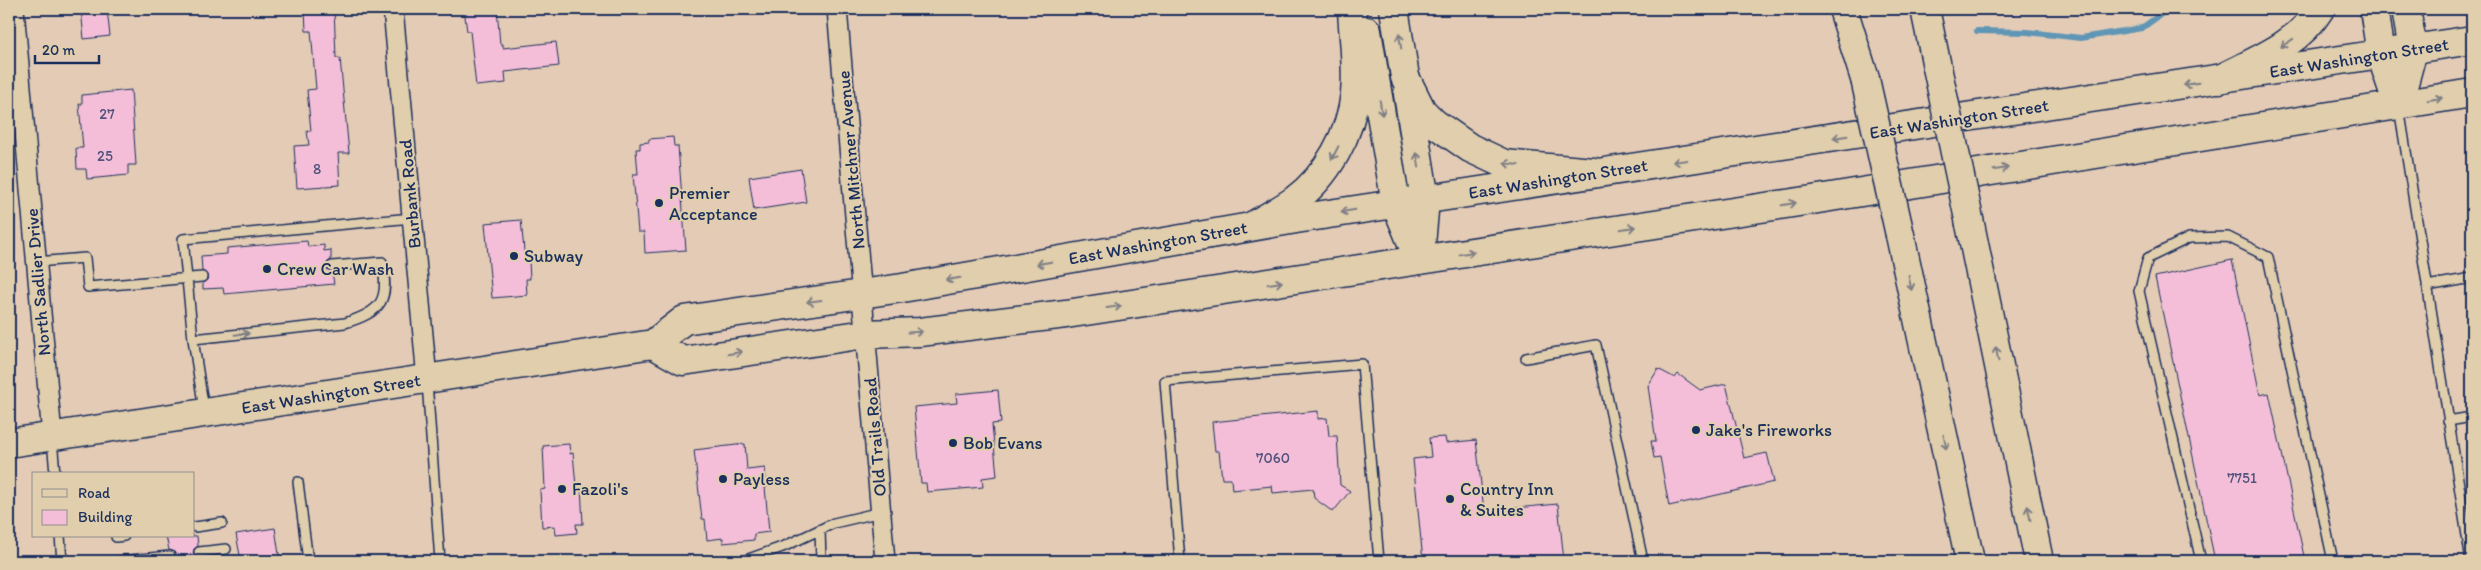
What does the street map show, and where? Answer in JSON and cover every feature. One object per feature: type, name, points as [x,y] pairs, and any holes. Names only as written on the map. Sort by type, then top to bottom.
[{"type":"main road","points":[[1252,226],[1294,201],[1306,191],[1320,177],[1340,142],[1356,91],[1352,9]]},
{"type":"main road","points":[[1363,9],[1396,204],[1419,260]]},
{"type":"main road","points":[[1394,9],[1425,200],[1419,260]]},
{"type":"main road","points":[[1843,9],[1865,79]]},
{"type":"main road","points":[[1852,9],[1865,79],[1970,561]]},
{"type":"main road","points":[[1925,9],[2039,561]]},
{"type":"main road","points":[[1930,9],[1937,68]]},
{"type":"main road","points":[[2220,79],[2286,45],[2311,23],[2320,9]]},
{"type":"main road","points":[[2374,9],[2381,54],[2398,104]]},
{"type":"main road","points":[[2398,104],[2412,50],[2406,9]]},
{"type":"main road","name":"East Washington Street","points":[[653,344],[683,361],[864,313],[1252,226],[1594,172],[1709,157],[2472,40]]},
{"type":"main road","points":[[1405,77],[1422,111],[1444,131],[1470,148],[1504,164],[1594,172]]},
{"type":"main road","name":"East Washington Street","points":[[9,443],[653,344],[684,320],[864,313],[920,332],[1066,314],[1812,200],[2472,93]]},
{"type":"street","name":"North Sadlier Drive","points":[[14,9],[52,436]]},
{"type":"street","name":"Burbank Road","points":[[393,9],[427,379]]},
{"type":"street","name":"North Mitchner Avenue","points":[[838,9],[864,313]]},
{"type":"street","name":"Old Trails Road","points":[[864,313],[885,561]]},
{"type":"lane","points":[[2398,104],[2471,561]]},
{"type":"lane","points":[[205,413],[193,339],[183,239],[412,218]]},
{"type":"lane","points":[[2201,561],[2139,291],[2148,258],[2189,238],[2228,237],[2268,257],[2333,561]]},
{"type":"lane","points":[[36,262],[85,258],[88,287],[202,277]]},
{"type":"lane","points":[[193,339],[345,323],[367,316],[382,302],[386,281],[382,262],[332,266]]},
{"type":"lane","points":[[2427,286],[2472,278]]},
{"type":"lane","points":[[1526,358],[1596,345],[1643,561]]},
{"type":"lane","points":[[1180,561],[1165,381],[1362,364],[1379,561]]},
{"type":"lane","points":[[427,379],[440,561]]},
{"type":"lane","points":[[2448,421],[2472,417]]},
{"type":"lane","points":[[52,436],[55,472]]},
{"type":"lane","points":[[298,482],[308,561]]},
{"type":"lane","points":[[743,561],[785,546],[834,523],[881,512]]},
{"type":"lane","points":[[196,527],[222,523]]},
{"type":"lane","points":[[820,530],[821,561]]},
{"type":"lane","points":[[60,538],[62,561]]},
{"type":"lane","points":[[199,552],[226,549]]},
{"type":"lane","points":[[119,561],[170,556]]},
{"type":"building","points":[[81,9],[107,9],[110,36],[84,39]]},
{"type":"building","points":[[305,9],[334,9],[336,58],[340,58],[349,153],[338,153],[340,185],[297,188],[294,146],[309,145],[307,131],[311,131],[307,90],[316,89],[311,31],[306,31]]},
{"type":"building","points":[[464,9],[497,9],[500,44],[503,44],[503,48],[556,42],[559,66],[505,72],[506,83],[476,86],[470,31],[467,31]]},
{"type":"building","points":[[131,90],[136,165],[128,165],[128,175],[87,179],[86,169],[77,169],[76,148],[83,148],[79,104],[82,104],[82,95]]},
{"type":"building","name":"Premier Acceptance","points":[[673,137],[674,146],[678,146],[686,250],[645,253],[644,232],[638,232],[633,174],[638,174],[636,149],[640,149],[640,143],[649,142],[649,139]]},
{"type":"building","points":[[801,169],[806,202],[754,210],[749,177]]},
{"type":"building","points":[[521,220],[525,261],[529,261],[530,279],[526,279],[527,295],[492,298],[485,223]]},
{"type":"building","name":"Crew Car Wash","points":[[307,241],[308,247],[324,245],[324,251],[331,250],[331,260],[327,263],[326,267],[332,272],[334,284],[224,294],[223,288],[203,289],[203,283],[207,280],[208,276],[202,271],[201,256],[227,254],[227,248]]},
{"type":"building","points":[[2232,260],[2260,395],[2269,393],[2305,561],[2215,561],[2155,277]]},
{"type":"building","name":"Jake's Fireworks","points":[[1658,369],[1675,378],[1678,374],[1700,390],[1726,384],[1744,458],[1767,453],[1774,482],[1669,506],[1660,457],[1654,458],[1651,441],[1656,441],[1648,386]]},
{"type":"building","points":[[998,390],[1001,423],[992,424],[997,476],[982,478],[983,487],[927,492],[926,483],[921,483],[914,407],[957,403],[956,394]]},
{"type":"building","points":[[1318,411],[1318,419],[1327,418],[1329,436],[1337,436],[1340,485],[1350,491],[1333,512],[1314,498],[1313,489],[1273,493],[1272,486],[1232,490],[1231,479],[1222,479],[1219,451],[1215,451],[1212,422]]},
{"type":"building","name":"Country Inn & Suites","points":[[1445,437],[1446,443],[1476,440],[1484,511],[1558,504],[1564,561],[1423,561],[1413,459],[1431,457],[1429,438]]},
{"type":"building","name":"Fazoli's","points":[[569,444],[570,454],[573,453],[576,487],[581,486],[583,524],[576,524],[577,533],[556,535],[555,526],[542,527],[540,490],[545,489],[543,446]]},
{"type":"building","name":"Payless","points":[[745,444],[747,470],[765,468],[769,532],[754,534],[754,540],[723,543],[723,538],[707,540],[705,519],[702,519],[694,450]]},
{"type":"building","points":[[275,528],[280,561],[241,561],[236,534]]},
{"type":"building","points":[[197,536],[198,546],[194,549],[193,553],[200,561],[173,561],[176,555],[173,551],[169,550],[166,538],[195,538]]},
{"type":"waterway","points":[[1977,31],[2027,32],[2081,38],[2142,28],[2168,9]]},
{"type":"place","name":"Premier Acceptance","points":[[659,203]]},
{"type":"place","name":"Subway","points":[[514,256]]},
{"type":"place","name":"Crew Car Wash","points":[[267,269]]},
{"type":"place","name":"Jake's Fireworks","points":[[1696,430]]},
{"type":"place","name":"Bob Evans","points":[[953,443]]},
{"type":"place","name":"Payless","points":[[723,479]]},
{"type":"place","name":"Fazoli's","points":[[562,489]]},
{"type":"place","name":"Country Inn & Suites","points":[[1450,499]]}]
